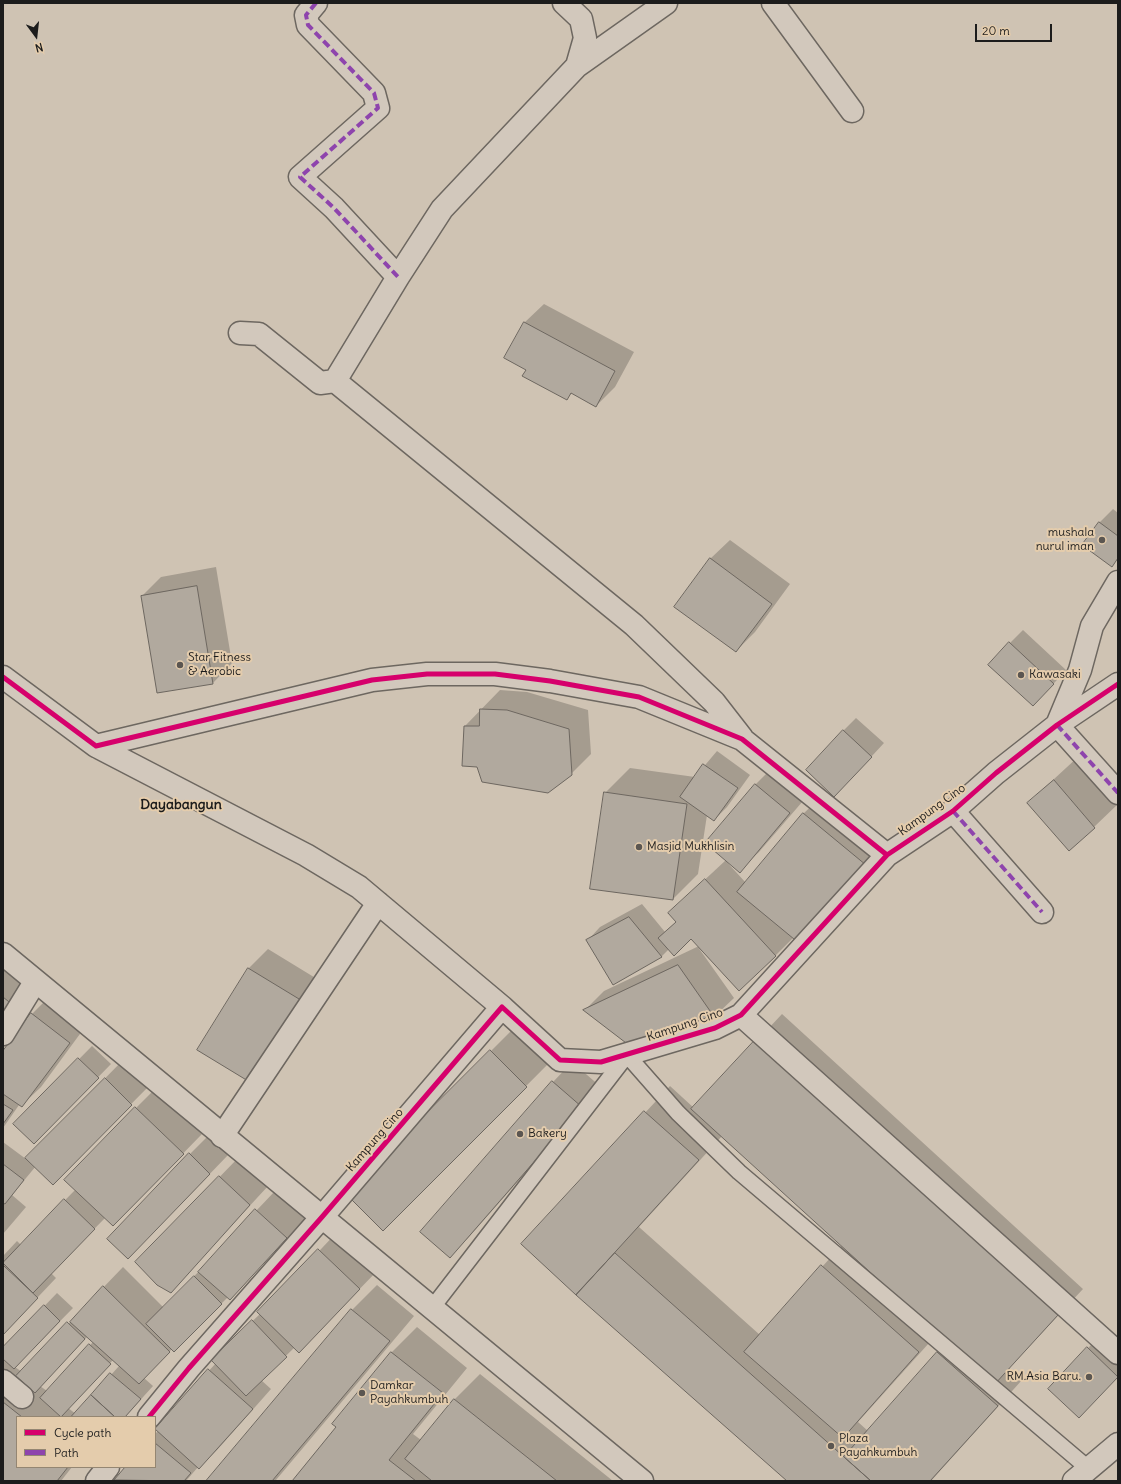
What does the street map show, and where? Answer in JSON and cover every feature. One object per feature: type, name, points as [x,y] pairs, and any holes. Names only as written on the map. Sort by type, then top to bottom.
[{"type":"main road","points":[[316,3],[306,15],[308,25],[374,93],[378,108],[300,177],[334,208],[398,277]]},
{"type":"main road","points":[[564,3],[581,19],[585,38],[577,66]]},
{"type":"main road","points":[[335,381],[398,277],[442,209],[577,66],[666,3]]},
{"type":"main road","points":[[773,3],[852,111]]},
{"type":"main road","points":[[240,333],[259,334],[320,383],[335,381],[634,625],[714,702],[742,739],[887,855]]},
{"type":"main road","points":[[1118,582],[1092,626],[1080,670],[1057,725],[1118,793]]},
{"type":"main road","points":[[96,746],[372,680],[434,674],[495,674],[550,681],[639,697],[742,739]]},
{"type":"main road","points":[[3,677],[96,746],[306,855],[359,887],[502,1007]]},
{"type":"main road","name":"Kampung Cino","points":[[150,1416],[189,1368],[322,1217],[502,1007],[560,1060],[601,1062],[715,1028],[741,1016],[887,855],[953,810],[996,773],[1057,725],[1118,684]]},
{"type":"main road","points":[[953,810],[1042,912]]},
{"type":"main road","points":[[222,1136],[378,903]]},
{"type":"main road","points":[[3,954],[642,1481]]},
{"type":"main road","points":[[3,1034],[36,982]]},
{"type":"main road","points":[[741,1016],[1118,1353]]},
{"type":"main road","points":[[3,1382],[22,1397]]},
{"type":"main road","points":[[1081,1475],[1118,1444]]},
{"type":"main road","points":[[97,1481],[107,1468]]},
{"type":"lane","points":[[432,1308],[627,1055],[678,1113],[739,1172],[1081,1475]]},
{"type":"building","points":[[524,322],[615,371],[596,407],[571,393],[567,400],[522,376],[526,370],[504,358]]},
{"type":"building","name":"mushala nurul iman","points":[[1099,522],[1118,536],[1118,558],[1112,567],[1082,545]]},
{"type":"building","points":[[710,558],[772,604],[736,652],[674,607]]},
{"type":"building","points":[[197,586],[213,684],[157,693],[141,596]]},
{"type":"building","points":[[1009,642],[1054,684],[1033,706],[988,665]]},
{"type":"building","points":[[480,709],[507,710],[569,729],[572,775],[548,793],[482,782],[477,767],[462,766],[464,726],[479,726]]},
{"type":"building","points":[[843,730],[872,757],[834,797],[806,770]]},
{"type":"building","points":[[703,764],[738,788],[714,821],[680,797]]},
{"type":"building","points":[[1054,780],[1095,828],[1069,851],[1027,803]]},
{"type":"building","points":[[755,784],[790,813],[740,873],[705,843]]},
{"type":"building","name":"Masjid Mukhlisin","points":[[604,792],[687,804],[673,900],[590,889]]},
{"type":"building","points":[[803,813],[866,865],[800,944],[737,892]]},
{"type":"building","points":[[705,879],[776,956],[739,991],[691,939],[674,956],[658,938],[676,922],[668,913]]},
{"type":"building","points":[[629,917],[662,957],[613,985],[586,940]]},
{"type":"building","points":[[678,965],[715,1018],[630,1046],[583,1010]]},
{"type":"building","points":[[248,968],[304,1002],[253,1084],[197,1050]]},
{"type":"building","points":[[3,997],[14,1006],[3,1018]]},
{"type":"building","points":[[31,1013],[70,1043],[22,1107],[3,1094],[3,1051]]},
{"type":"building","points":[[756,1039],[1058,1315],[994,1385],[691,1109]]},
{"type":"building","points":[[490,1050],[527,1087],[383,1231],[346,1194]]},
{"type":"building","points":[[78,1058],[99,1078],[34,1144],[13,1124]]},
{"type":"building","points":[[105,1078],[132,1105],[53,1185],[25,1158]]},
{"type":"building","points":[[552,1081],[582,1107],[450,1258],[420,1232]]},
{"type":"building","points":[[3,1104],[13,1110],[3,1124]]},
{"type":"building","points":[[135,1107],[184,1154],[113,1226],[64,1180]]},
{"type":"building","points":[[644,1111],[699,1160],[576,1295],[521,1244]]},
{"type":"building","points":[[189,1153],[210,1174],[128,1259],[107,1239]]},
{"type":"building","points":[[3,1164],[24,1180],[5,1204],[3,1203]]},
{"type":"building","points":[[219,1176],[250,1205],[171,1293],[157,1285],[135,1262]]},
{"type":"building","points":[[64,1199],[95,1229],[33,1293],[3,1263]]},
{"type":"building","points":[[255,1209],[287,1238],[230,1300],[198,1272]]},
{"type":"building","points":[[318,1249],[360,1289],[299,1353],[257,1312]]},
{"type":"building","points":[[615,1253],[871,1481],[787,1481],[576,1295]]},
{"type":"building","points":[[3,1265],[38,1298],[3,1335]]},
{"type":"building","points":[[821,1265],[919,1352],[843,1438],[744,1352]]},
{"type":"building","points":[[194,1276],[222,1304],[174,1352],[146,1324]]},
{"type":"building","points":[[103,1286],[170,1352],[139,1384],[70,1322]]},
{"type":"building","points":[[44,1305],[60,1321],[14,1369],[3,1359],[3,1347]]},
{"type":"building","points":[[351,1309],[390,1341],[272,1481],[206,1481]]},
{"type":"building","points":[[252,1320],[287,1357],[246,1396],[211,1360]]},
{"type":"building","points":[[67,1322],[85,1339],[35,1393],[16,1376]]},
{"type":"building","points":[[89,1344],[111,1364],[62,1416],[60,1416],[40,1398]]},
{"type":"building","points":[[1087,1347],[1118,1377],[1079,1418],[1048,1389]]},
{"type":"building","points":[[391,1352],[443,1393],[389,1460],[416,1481],[292,1481],[336,1427],[332,1424]]},
{"type":"building","points":[[937,1352],[998,1406],[930,1481],[871,1481],[844,1457]]},
{"type":"building","points":[[208,1369],[253,1409],[199,1469],[156,1430],[156,1428]]},
{"type":"building","points":[[110,1373],[141,1399],[126,1416],[114,1416],[91,1395]]},
{"type":"building","points":[[91,1395],[114,1416],[72,1416]]},
{"type":"building","points":[[454,1399],[557,1481],[432,1481],[405,1459]]},
{"type":"building","points":[[3,1402],[21,1416],[16,1416],[16,1468],[67,1468],[57,1481],[3,1481]]},
{"type":"building","points":[[156,1444],[191,1473],[184,1481],[114,1480],[124,1468],[156,1468]]},
{"type":"marked path","points":[[316,3],[306,15],[308,25],[374,93],[378,108],[300,177],[334,208],[398,277]]},
{"type":"marked path","points":[[1057,725],[1118,793]]},
{"type":"marked path","points":[[953,811],[1042,912]]},
{"type":"cycle path","points":[[3,677],[96,746],[372,680],[427,674],[495,674],[550,681],[639,697],[742,739],[887,855]]},
{"type":"cycle path","points":[[150,1416],[189,1368],[322,1217],[502,1007],[560,1060],[601,1062],[715,1028],[741,1015],[887,855],[953,811],[996,773],[1057,725],[1118,684]]},
{"type":"place","name":"mushala nurul iman","points":[[1102,540]]},
{"type":"place","name":"Star Fitness & Aerobic","points":[[180,665]]},
{"type":"place","name":"Kawasaki","points":[[1021,675]]},
{"type":"place","name":"Masjid Mukhlisin","points":[[639,847]]},
{"type":"place","name":"Bakery","points":[[520,1134]]},
{"type":"place","name":"RM.Asia Baru.","points":[[1089,1377]]},
{"type":"place","name":"Damkar Payahkumbuh","points":[[362,1393]]},
{"type":"place","name":"Plaza Payahkumbuh","points":[[831,1446]]},
{"type":"district","name":"Dayabangun","points":[[181,805]]}]
